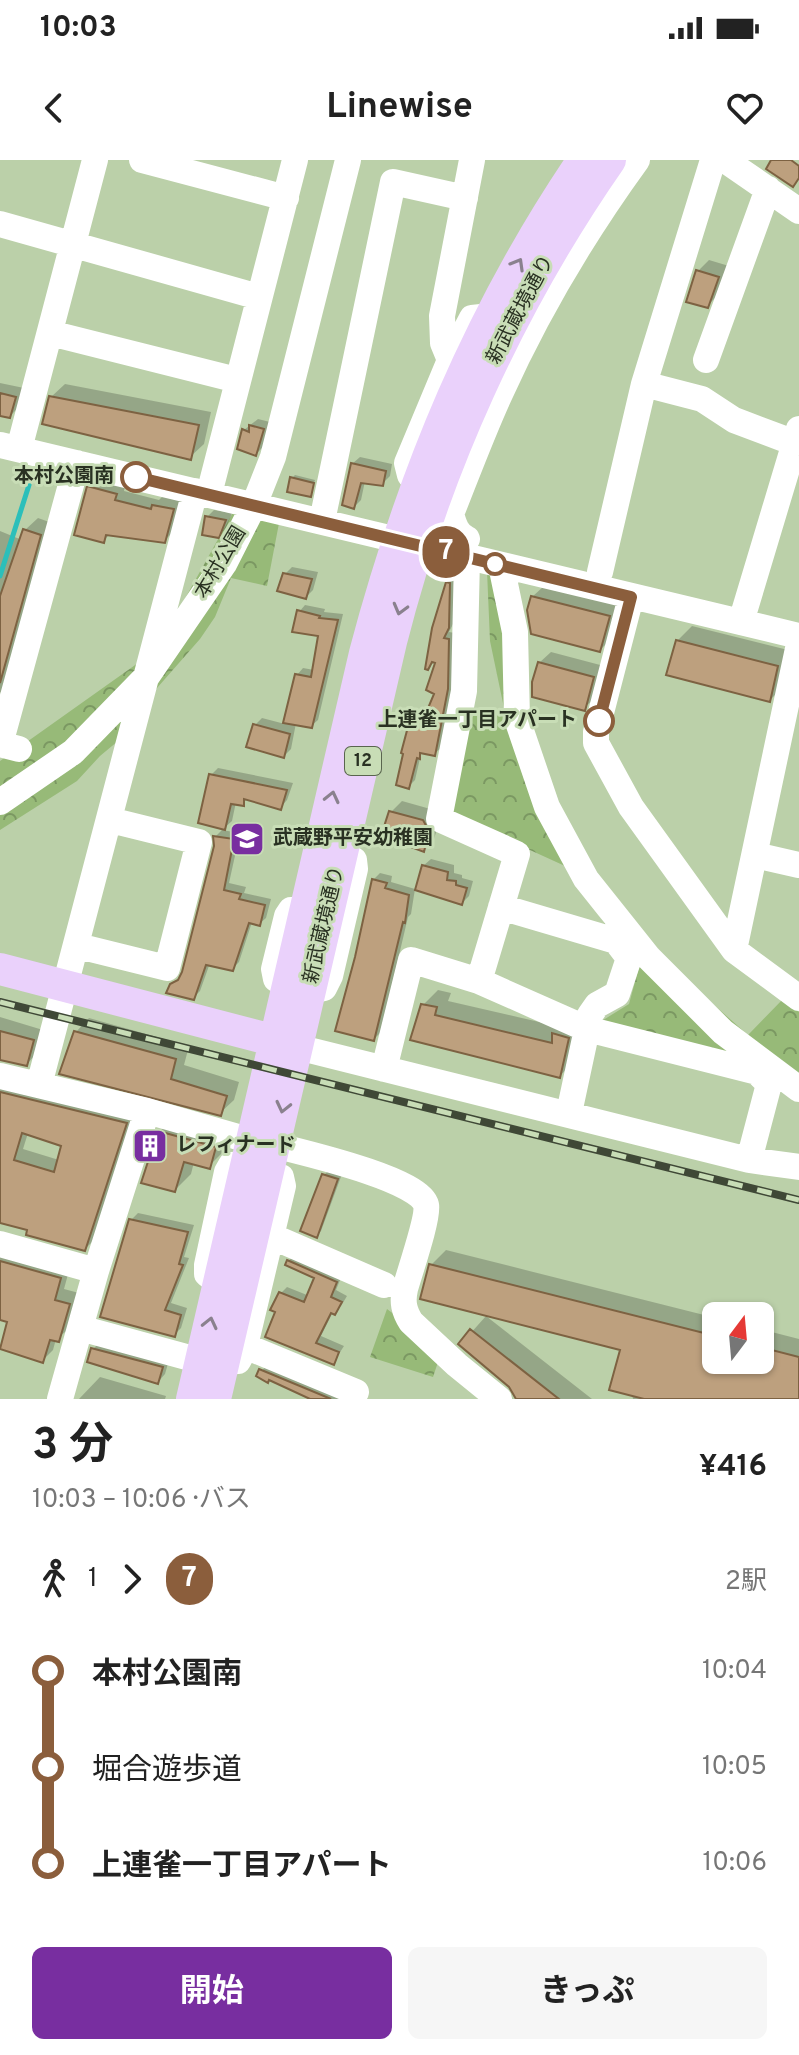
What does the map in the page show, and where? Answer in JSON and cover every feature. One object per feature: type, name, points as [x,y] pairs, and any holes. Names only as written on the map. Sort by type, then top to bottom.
[{"type":"main road","name":"新武蔵境通り","points":[[215,1399],[260,1156],[299,988],[342,852],[391,642],[418,478],[488,320],[545,218],[583,160]]},
{"type":"main road","name":"新武蔵境通り","points":[[299,988],[305,910],[365,653],[408,543],[505,335],[560,236],[610,160]]},
{"type":"main road","points":[[0,969],[286,1044]]},
{"type":"main road","name":"新武蔵境通り","points":[[192,1399],[223,1356],[219,1283],[260,1156]]},
{"type":"street","points":[[95,160],[50,333],[10,447],[408,543],[467,548],[501,565],[799,636]]},
{"type":"street","points":[[142,160],[286,198]]},
{"type":"street","points":[[39,1085],[148,675],[237,380],[295,160]]},
{"type":"street","name":"本村公園","points":[[0,802],[73,752],[148,675],[224,564],[254,505],[273,457],[348,160]]},
{"type":"street","points":[[450,360],[443,343],[442,316],[472,160]]},
{"type":"street","points":[[479,981],[517,854],[439,819],[464,691],[467,548],[451,514],[500,394],[560,277],[607,201],[637,160]]},
{"type":"street","points":[[600,572],[644,384],[713,160]]},
{"type":"street","points":[[725,160],[799,211]]},
{"type":"street","points":[[322,521],[393,182],[465,198]]},
{"type":"street","points":[[706,360],[768,189]]},
{"type":"street","points":[[0,224],[259,297]]},
{"type":"street","points":[[418,478],[410,475],[407,463],[450,360],[472,318],[488,320]]},
{"type":"street","points":[[50,333],[237,380]]},
{"type":"street","points":[[644,384],[702,399],[734,420],[797,436],[741,622]]},
{"type":"street","points":[[19,749],[0,744],[77,463]]},
{"type":"street","points":[[501,565],[515,632],[517,719],[547,807],[586,879],[649,958],[723,1032],[799,1089]]},
{"type":"street","points":[[631,597],[596,732],[596,743],[631,807],[734,950],[799,998]]},
{"type":"street","points":[[734,950],[799,644]]},
{"type":"street","points":[[78,946],[167,968],[199,842],[110,820]]},
{"type":"street","points":[[755,855],[799,865]]},
{"type":"street","points":[[501,907],[616,941],[629,958],[617,994],[597,1005],[590,1015],[569,1113]]},
{"type":"street","points":[[384,1069],[411,960],[479,981],[587,1029],[757,1072],[769,1084],[749,1160]]},
{"type":"street","points":[[286,1044],[749,1160],[799,1167]]},
{"type":"street","points":[[0,1076],[147,1111],[260,1156],[360,1170],[411,1188],[422,1196],[427,1212],[403,1299],[406,1313],[411,1322],[457,1365],[499,1399]]},
{"type":"street","points":[[60,1399],[96,1271],[147,1111]]},
{"type":"street","points":[[223,1356],[271,1236],[283,1182],[260,1156]]},
{"type":"street","points":[[271,1236],[384,1285]]},
{"type":"street","points":[[0,1244],[96,1271]]},
{"type":"street","points":[[80,1328],[223,1356],[356,1392]]},
{"type":"green space","points":[[236,507],[280,518],[267,586],[231,578],[215,617],[200,639],[150,696],[168,629]]},
{"type":"green space","points":[[487,571],[513,578],[530,724],[561,810],[603,884],[678,973],[748,1035],[782,1000],[799,1012],[799,1089],[600,1022],[629,1004],[639,967],[565,866],[451,814],[469,715],[504,708],[490,641]]},
{"type":"green space","points":[[145,658],[124,736],[77,781],[0,830],[0,761]]},
{"type":"green space","points":[[387,1309],[442,1350],[433,1377],[370,1357]]},
{"type":"building","points":[[771,160],[791,160],[799,166],[799,178],[793,187],[766,169]]},
{"type":"building","points":[[696,270],[719,277],[708,308],[686,302]]},
{"type":"building","points":[[0,393],[16,397],[10,418],[0,416]]},
{"type":"building","points":[[49,396],[199,425],[191,460],[42,424]]},
{"type":"building","points":[[249,425],[264,429],[256,456],[237,449],[242,429],[249,432]]},
{"type":"building","points":[[351,463],[386,471],[383,486],[361,483],[354,509],[342,505]]},
{"type":"building","points":[[290,477],[314,483],[311,497],[287,492]]},
{"type":"building","points":[[87,486],[117,494],[115,500],[151,509],[152,505],[174,509],[165,543],[106,535],[104,543],[74,535]]},
{"type":"building","points":[[205,516],[226,520],[219,538],[202,535]]},
{"type":"building","points":[[23,529],[41,535],[0,683],[0,596]]},
{"type":"building","points":[[283,573],[312,579],[306,599],[277,591]]},
{"type":"building","points":[[446,582],[450,583],[449,628],[444,638],[449,639],[448,689],[435,756],[420,753],[409,789],[396,785],[401,753],[409,723],[421,725],[434,694],[426,690],[435,663],[432,662],[428,670],[425,669],[432,628]]},
{"type":"building","points":[[531,596],[610,616],[600,652],[531,634],[527,610]]},
{"type":"building","points":[[297,610],[319,618],[338,620],[312,728],[283,723],[295,674],[311,677],[318,636],[292,632]]},
{"type":"building","points":[[676,640],[778,666],[770,702],[666,675]]},
{"type":"building","points":[[538,662],[594,677],[585,711],[532,697],[532,682]]},
{"type":"building","points":[[253,724],[290,734],[284,758],[246,747]]},
{"type":"building","points":[[209,774],[287,790],[281,810],[244,799],[244,806],[231,804],[225,830],[198,823]]},
{"type":"building","points":[[389,811],[423,820],[429,831],[424,852],[381,836]]},
{"type":"building","points":[[213,836],[234,839],[224,890],[241,894],[239,899],[265,905],[260,926],[249,923],[233,971],[206,965],[194,1000],[166,993],[182,972],[214,846]]},
{"type":"building","points":[[422,865],[448,872],[447,880],[456,881],[456,885],[467,888],[462,905],[415,890]]},
{"type":"building","points":[[372,879],[387,883],[385,888],[409,895],[405,923],[374,1041],[335,1031]]},
{"type":"building","points":[[421,1004],[437,1007],[435,1015],[552,1043],[552,1033],[569,1038],[560,1078],[410,1040]]},
{"type":"building","points":[[0,1031],[34,1040],[27,1066],[0,1060]]},
{"type":"building","points":[[74,1031],[176,1059],[171,1079],[227,1096],[221,1116],[59,1074]]},
{"type":"building","points":[[0,1092],[127,1123],[85,1251],[26,1235],[27,1230],[0,1223]],"holes":[[[22,1133],[61,1146],[54,1172],[14,1160]]]},
{"type":"building","points":[[158,1131],[216,1147],[210,1169],[184,1162],[175,1192],[141,1183]]},
{"type":"building","points":[[322,1174],[338,1179],[317,1238],[300,1231]]},
{"type":"building","points":[[129,1219],[188,1232],[179,1264],[183,1265],[165,1310],[181,1315],[175,1337],[100,1317]]},
{"type":"building","points":[[287,1260],[337,1282],[331,1297],[342,1302],[335,1315],[331,1313],[316,1343],[339,1352],[334,1365],[265,1337],[275,1312],[270,1310],[279,1292],[304,1302],[314,1278],[285,1265]]},
{"type":"building","points":[[0,1261],[61,1278],[55,1300],[70,1304],[59,1342],[50,1340],[43,1363],[0,1349],[7,1322],[0,1320]]},
{"type":"building","points":[[429,1264],[702,1332],[702,1374],[774,1374],[774,1351],[799,1357],[799,1399],[644,1399],[609,1390],[620,1350],[420,1299]]},
{"type":"building","points":[[470,1329],[559,1399],[516,1399],[509,1387],[458,1344]]},
{"type":"building","points":[[91,1348],[163,1367],[158,1384],[87,1362]]},
{"type":"building","points":[[259,1369],[331,1399],[310,1399],[269,1380],[268,1383],[256,1376]]},
{"type":"waterway","points":[[0,576],[29,485]]},
{"type":"railway","points":[[0,1002],[799,1200]]},
{"type":"bus line","name":"7","points":[[136,477],[631,597],[599,721]]},
{"type":"place","name":"本村公園南","points":[[136,477]]},
{"type":"place","name":"上連雀一丁目アパート","points":[[599,721]]},
{"type":"place","name":"武蔵野平安幼稚園","points":[[247,839]]},
{"type":"place","name":"レフィナード","points":[[150,1146]]}]
